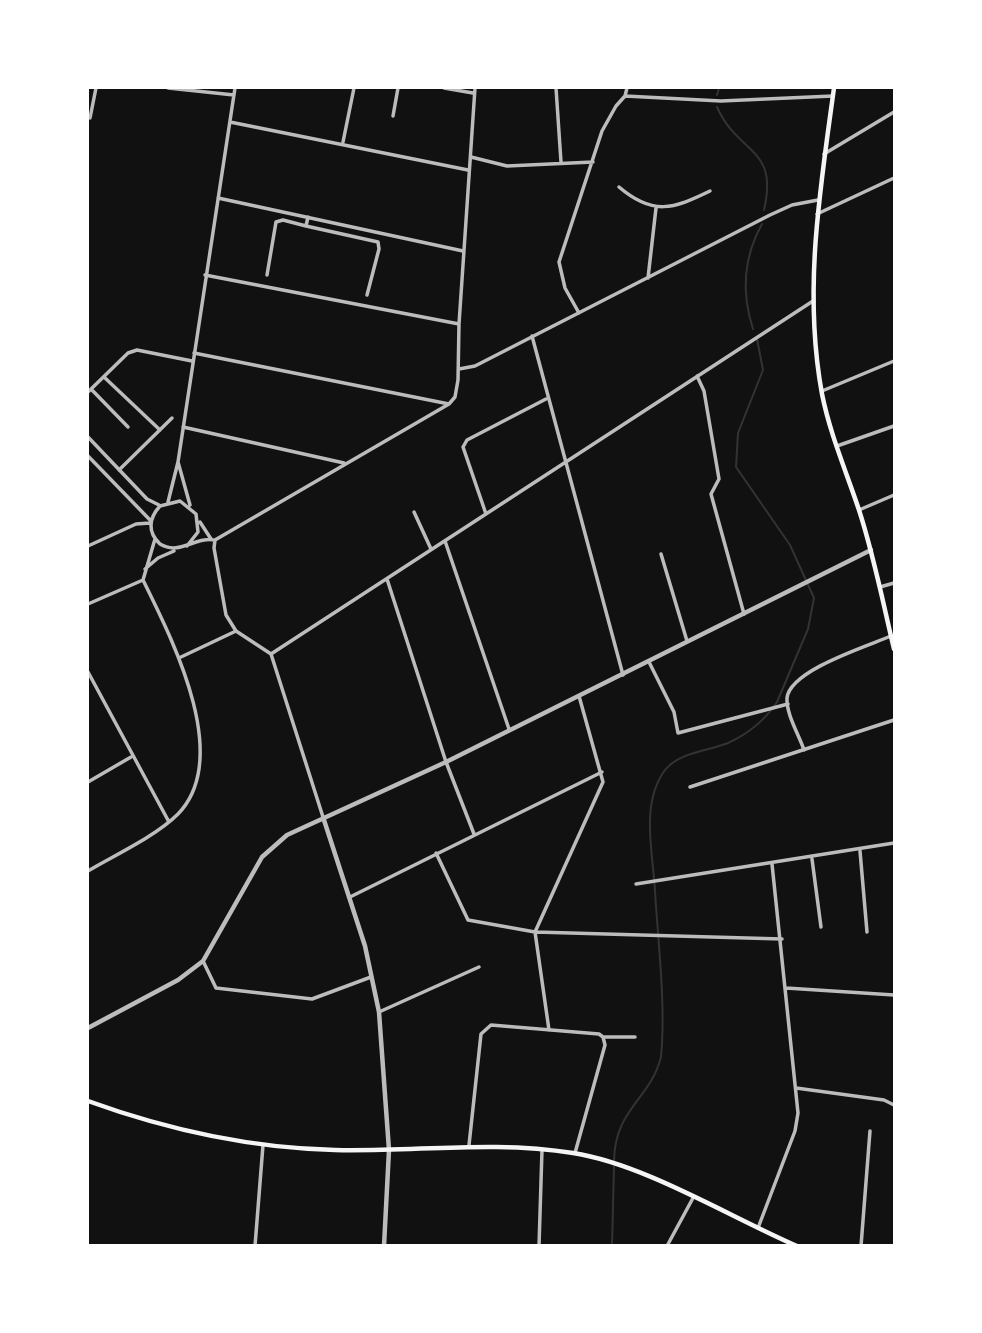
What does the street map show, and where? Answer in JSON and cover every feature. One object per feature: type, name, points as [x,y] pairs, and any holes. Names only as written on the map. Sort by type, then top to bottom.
[{"type":"main road","points":[[834,88],[816,215],[813,301],[822,391],[836,447],[872,550],[894,649]]},
{"type":"main road","points":[[88,1101],[190,1133],[263,1145],[335,1150],[389,1150],[469,1145],[575,1153],[621,1164],[794,1245]]},
{"type":"street","points":[[90,118],[96,88]]},
{"type":"street","points":[[168,88],[234,95]]},
{"type":"street","points":[[168,502],[178,462],[235,88]]},
{"type":"street","points":[[343,142],[354,88]]},
{"type":"street","points":[[393,116],[398,88]]},
{"type":"street","points":[[444,88],[474,94]]},
{"type":"street","points":[[144,570],[158,558],[187,546],[213,540],[449,404],[456,392],[459,369],[463,251],[475,88]]},
{"type":"street","points":[[556,88],[561,162]]},
{"type":"street","points":[[579,313],[565,288],[558,267],[602,131],[615,106],[625,96],[627,88]]},
{"type":"street","points":[[625,96],[721,101],[833,96]]},
{"type":"street","points":[[824,154],[894,112]]},
{"type":"street","points":[[230,122],[343,142],[469,170]]},
{"type":"street","points":[[471,157],[507,166],[593,162]]},
{"type":"street","points":[[816,215],[894,178]]},
{"type":"street","points":[[619,187],[633,199],[656,208],[684,203],[710,191]]},
{"type":"street","points":[[218,198],[463,251]]},
{"type":"street","points":[[459,369],[467,370],[770,215],[792,205],[818,200]]},
{"type":"street","points":[[648,278],[656,208]]},
{"type":"street","points":[[306,226],[308,217]]},
{"type":"street","points":[[267,275],[276,222],[283,220],[377,242],[379,249],[367,295]]},
{"type":"street","points":[[205,275],[459,324]]},
{"type":"street","points":[[271,654],[813,301]]},
{"type":"street","points":[[532,336],[546,399],[623,675]]},
{"type":"street","points":[[128,427],[89,391],[128,354],[137,350],[192,361]]},
{"type":"street","points":[[194,353],[449,404]]},
{"type":"street","points":[[822,391],[894,361]]},
{"type":"street","points":[[698,376],[704,391],[719,479],[711,494],[744,615]]},
{"type":"street","points":[[104,377],[159,430]]},
{"type":"street","points":[[486,513],[463,447],[467,440],[546,399]]},
{"type":"street","points":[[119,470],[172,418]]},
{"type":"street","points":[[836,447],[894,426]]},
{"type":"street","points":[[183,427],[344,463]]},
{"type":"street","points":[[88,437],[147,499],[160,506]]},
{"type":"street","points":[[88,456],[151,522],[155,539],[143,580],[180,657],[202,755],[200,780],[192,797],[169,822],[88,871]]},
{"type":"street","points":[[178,462],[190,506]]},
{"type":"street","points":[[859,510],[894,495]]},
{"type":"street","points":[[151,522],[160,506],[168,502],[180,501],[190,506],[213,540],[226,615],[236,631],[271,654],[348,898],[379,1012],[389,1150],[384,1245]]},
{"type":"street","points":[[414,512],[431,549]]},
{"type":"street","points":[[187,546],[198,532],[197,514]]},
{"type":"street","points":[[88,546],[136,523],[151,522]]},
{"type":"street","points":[[155,539],[166,548],[179,549]]},
{"type":"street","points":[[444,541],[509,729]]},
{"type":"street","points":[[88,1028],[178,980],[203,961],[262,857],[287,835],[446,762],[872,550]]},
{"type":"street","points":[[661,554],[688,643]]},
{"type":"street","points":[[387,579],[446,762],[474,834]]},
{"type":"street","points":[[88,604],[143,580]]},
{"type":"street","points":[[880,587],[894,583]]},
{"type":"street","points":[[180,657],[236,631]]},
{"type":"street","points":[[804,750],[787,695],[803,676],[891,636]]},
{"type":"street","points":[[649,662],[674,712],[678,733],[788,704]]},
{"type":"street","points":[[88,673],[131,757],[169,822]]},
{"type":"street","points":[[549,1030],[535,932],[603,782],[579,696]]},
{"type":"street","points":[[690,787],[894,720]]},
{"type":"street","points":[[88,782],[131,757]]},
{"type":"street","points":[[348,898],[602,772]]},
{"type":"street","points":[[636,884],[812,859],[894,844]]},
{"type":"street","points":[[860,851],[867,932]]},
{"type":"street","points":[[436,853],[468,920],[535,932],[782,939]]},
{"type":"street","points":[[812,859],[821,927]]},
{"type":"street","points":[[757,1229],[795,1131],[798,1113],[782,939],[772,864]]},
{"type":"street","points":[[203,961],[215,988],[312,999],[371,976]]},
{"type":"street","points":[[379,1012],[479,967]]},
{"type":"street","points":[[786,988],[894,995]]},
{"type":"street","points":[[469,1145],[482,1030],[491,1025],[603,1037],[635,1037]]},
{"type":"street","points":[[575,1153],[605,1045],[603,1037]]},
{"type":"street","points":[[796,1088],[884,1100],[894,1105]]},
{"type":"street","points":[[861,1245],[870,1131]]},
{"type":"street","points":[[255,1245],[263,1145]]},
{"type":"street","points":[[539,1245],[542,1150]]},
{"type":"street","points":[[667,1245],[693,1198]]},
{"type":"waterway","points":[[717,95],[719,88]]},
{"type":"waterway","points":[[717,107],[726,123],[761,162],[766,174],[767,189],[764,210]]},
{"type":"waterway","points":[[753,329],[747,302],[746,275],[751,250],[762,224]]},
{"type":"waterway","points":[[614,1161],[620,1128],[656,1072],[661,1057],[660,952],[650,829],[650,813],[657,783],[665,770],[678,759],[735,739],[756,726],[767,715],[777,702],[808,629],[814,598],[790,545],[736,467],[738,433],[763,370],[757,339]]},
{"type":"waterway","points":[[612,1246],[614,1166]]}]
